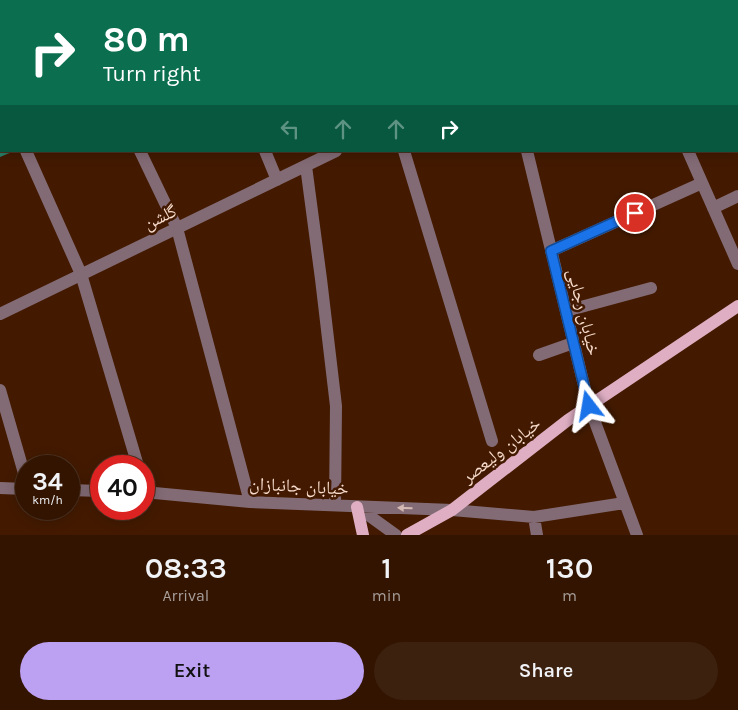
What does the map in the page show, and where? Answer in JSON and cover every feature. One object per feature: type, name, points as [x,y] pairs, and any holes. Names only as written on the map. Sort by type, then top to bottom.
[{"type":"main road","name":"خیابان ولیعصر","points":[[407,535],[452,510],[589,406],[738,307]]},
{"type":"main road","points":[[357,507],[363,535]]},
{"type":"street","points":[[26,152],[81,274],[135,455]]},
{"type":"street","points":[[140,152],[177,228],[250,502]]},
{"type":"street","points":[[265,152],[277,180]]},
{"type":"street","name":"گلشن","points":[[0,314],[334,152]]},
{"type":"street","points":[[404,152],[492,441]]},
{"type":"street","name":"خیابان رجایی","points":[[527,152],[589,406],[637,535]]},
{"type":"street","points":[[688,152],[738,264]]},
{"type":"street","points":[[306,166],[336,406],[335,505]]},
{"type":"street","points":[[551,251],[702,183]]},
{"type":"street","points":[[713,208],[738,196]]},
{"type":"street","points":[[566,310],[651,288]]},
{"type":"street","points":[[539,355],[574,343]]},
{"type":"street","points":[[0,390],[19,455]]},
{"type":"street","points":[[0,488],[15,489]]},
{"type":"street","name":"خیابان جانبازان","points":[[155,491],[250,502],[452,510],[534,518],[624,503]]},
{"type":"street","points":[[357,507],[396,535]]},
{"type":"street","points":[[534,518],[537,535]]},
{"type":"route","points":[[589,406],[551,251],[635,213]]}]
